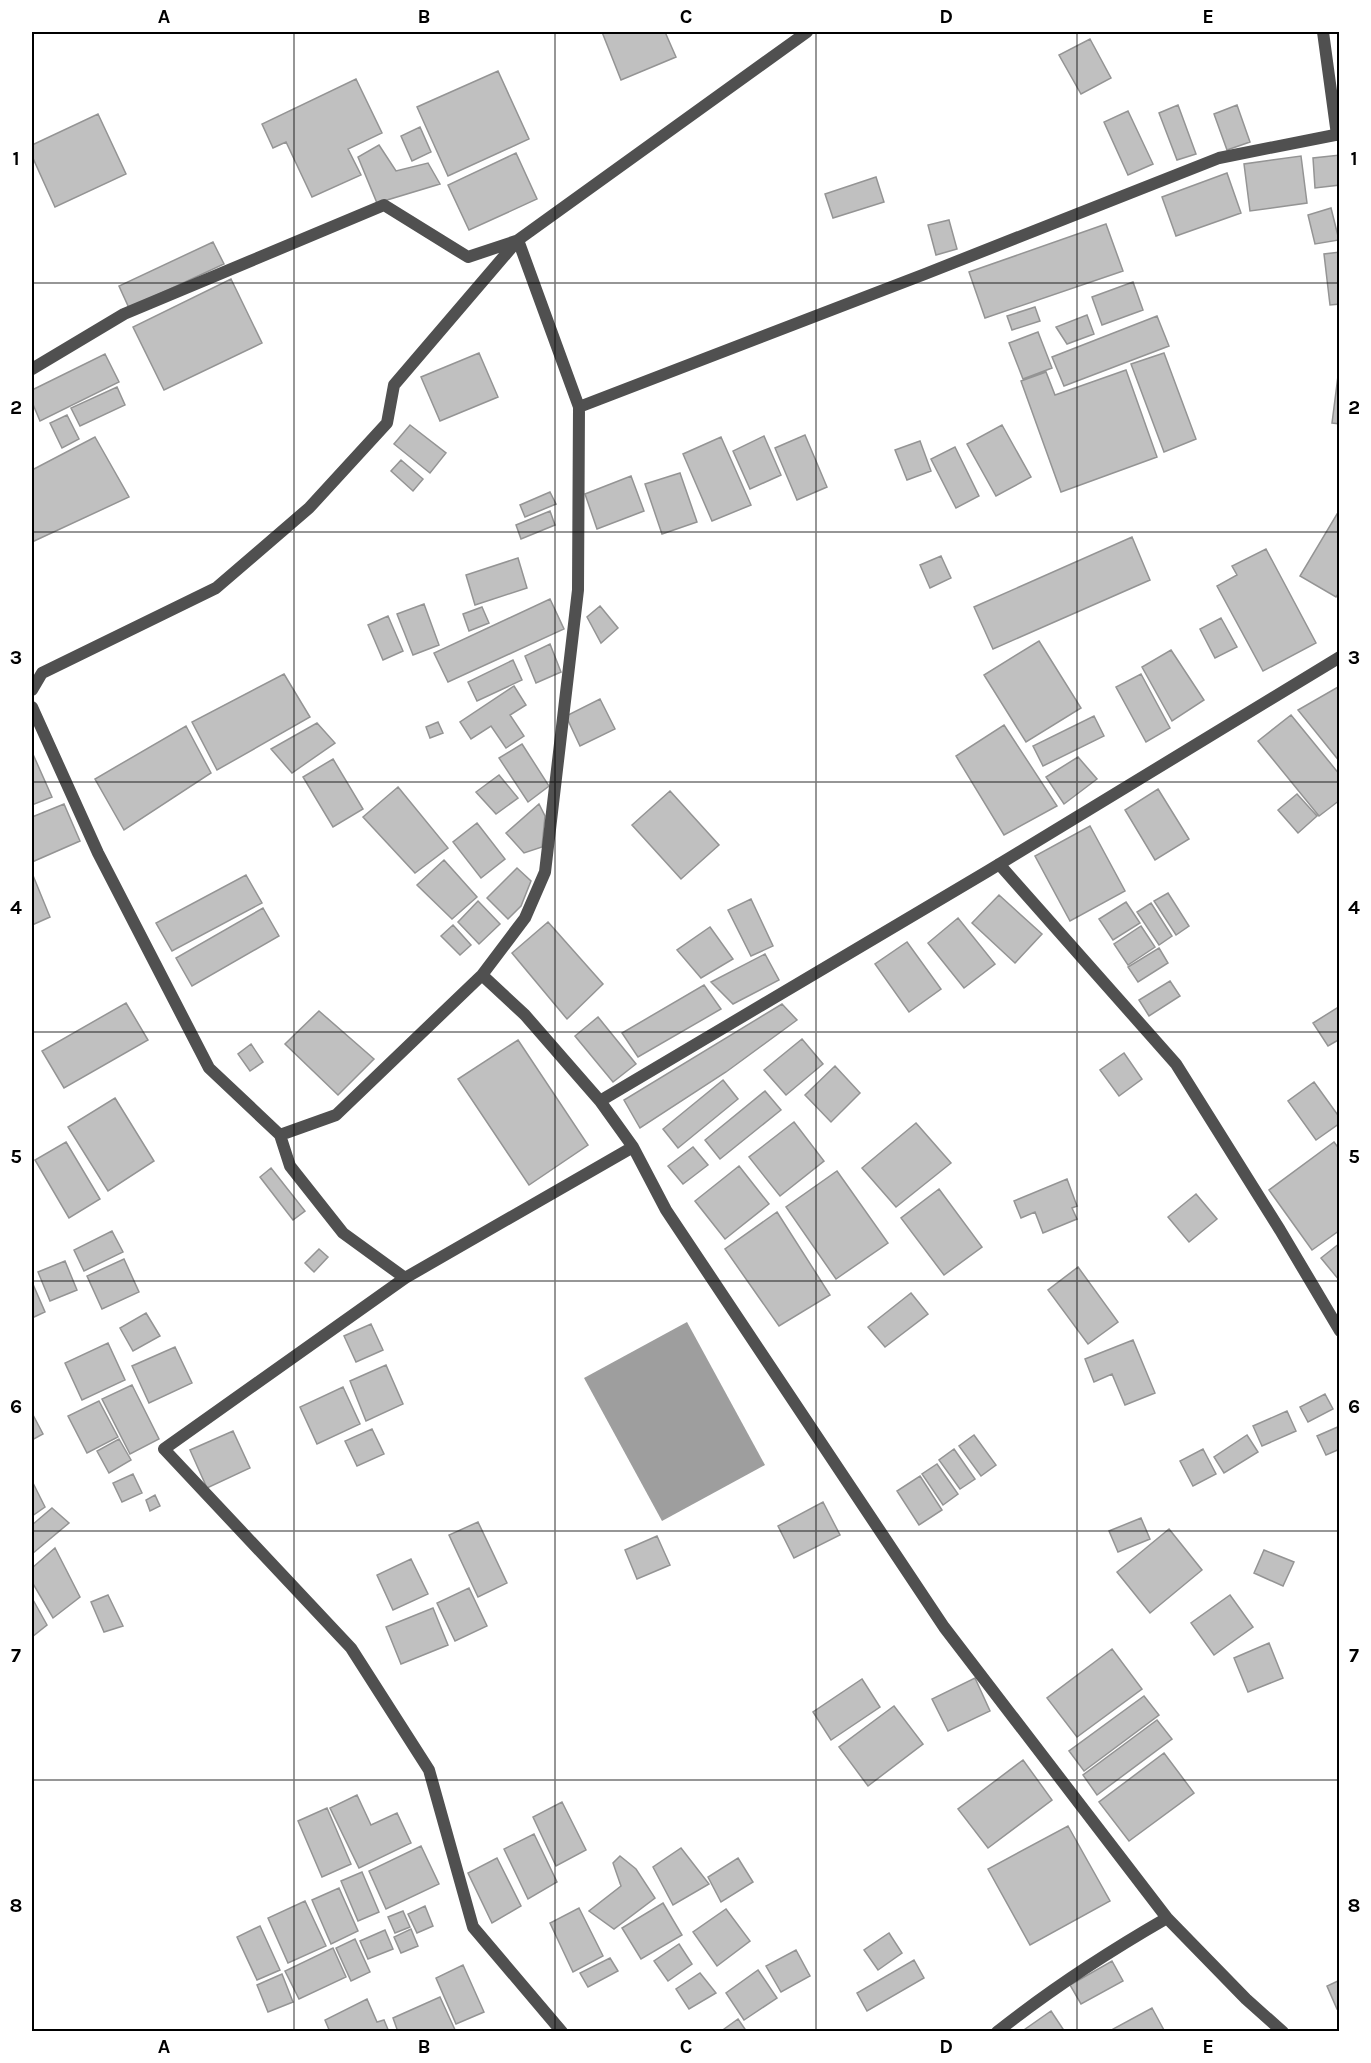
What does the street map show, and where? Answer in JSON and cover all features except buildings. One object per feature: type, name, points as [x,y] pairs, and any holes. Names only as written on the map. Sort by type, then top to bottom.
[{"type":"street","points":[[32,690],[42,672],[216,588],[309,508],[387,423],[394,385],[518,240],[807,32]]},
{"type":"street","points":[[579,407],[1219,158],[1338,134],[1323,32]]},
{"type":"street","points":[[32,369],[124,314],[384,205],[468,257],[518,240]]},
{"type":"street","points":[[280,1135],[336,1115],[482,975],[525,918],[545,872],[578,590],[579,407],[518,240]]},
{"type":"street","points":[[600,1101],[999,864],[1339,657]]},
{"type":"street","points":[[32,706],[98,853],[209,1068],[280,1135],[290,1166],[344,1233],[405,1278]]},
{"type":"street","points":[[999,864],[1176,1065],[1280,1230],[1340,1331]]},
{"type":"street","points":[[482,975],[525,1015],[600,1101],[633,1147],[666,1210],[944,1627],[1167,1918],[1246,1999],[1282,2031]]},
{"type":"street","points":[[562,2031],[473,1927],[429,1770],[351,1648],[164,1449],[405,1278],[633,1147]]},
{"type":"street","points":[[997,2031],[1040,1998],[1114,1948],[1167,1918]]},
{"type":"shaded area","points":[[687,1322],[765,1465],[662,1521],[584,1378]]}]
